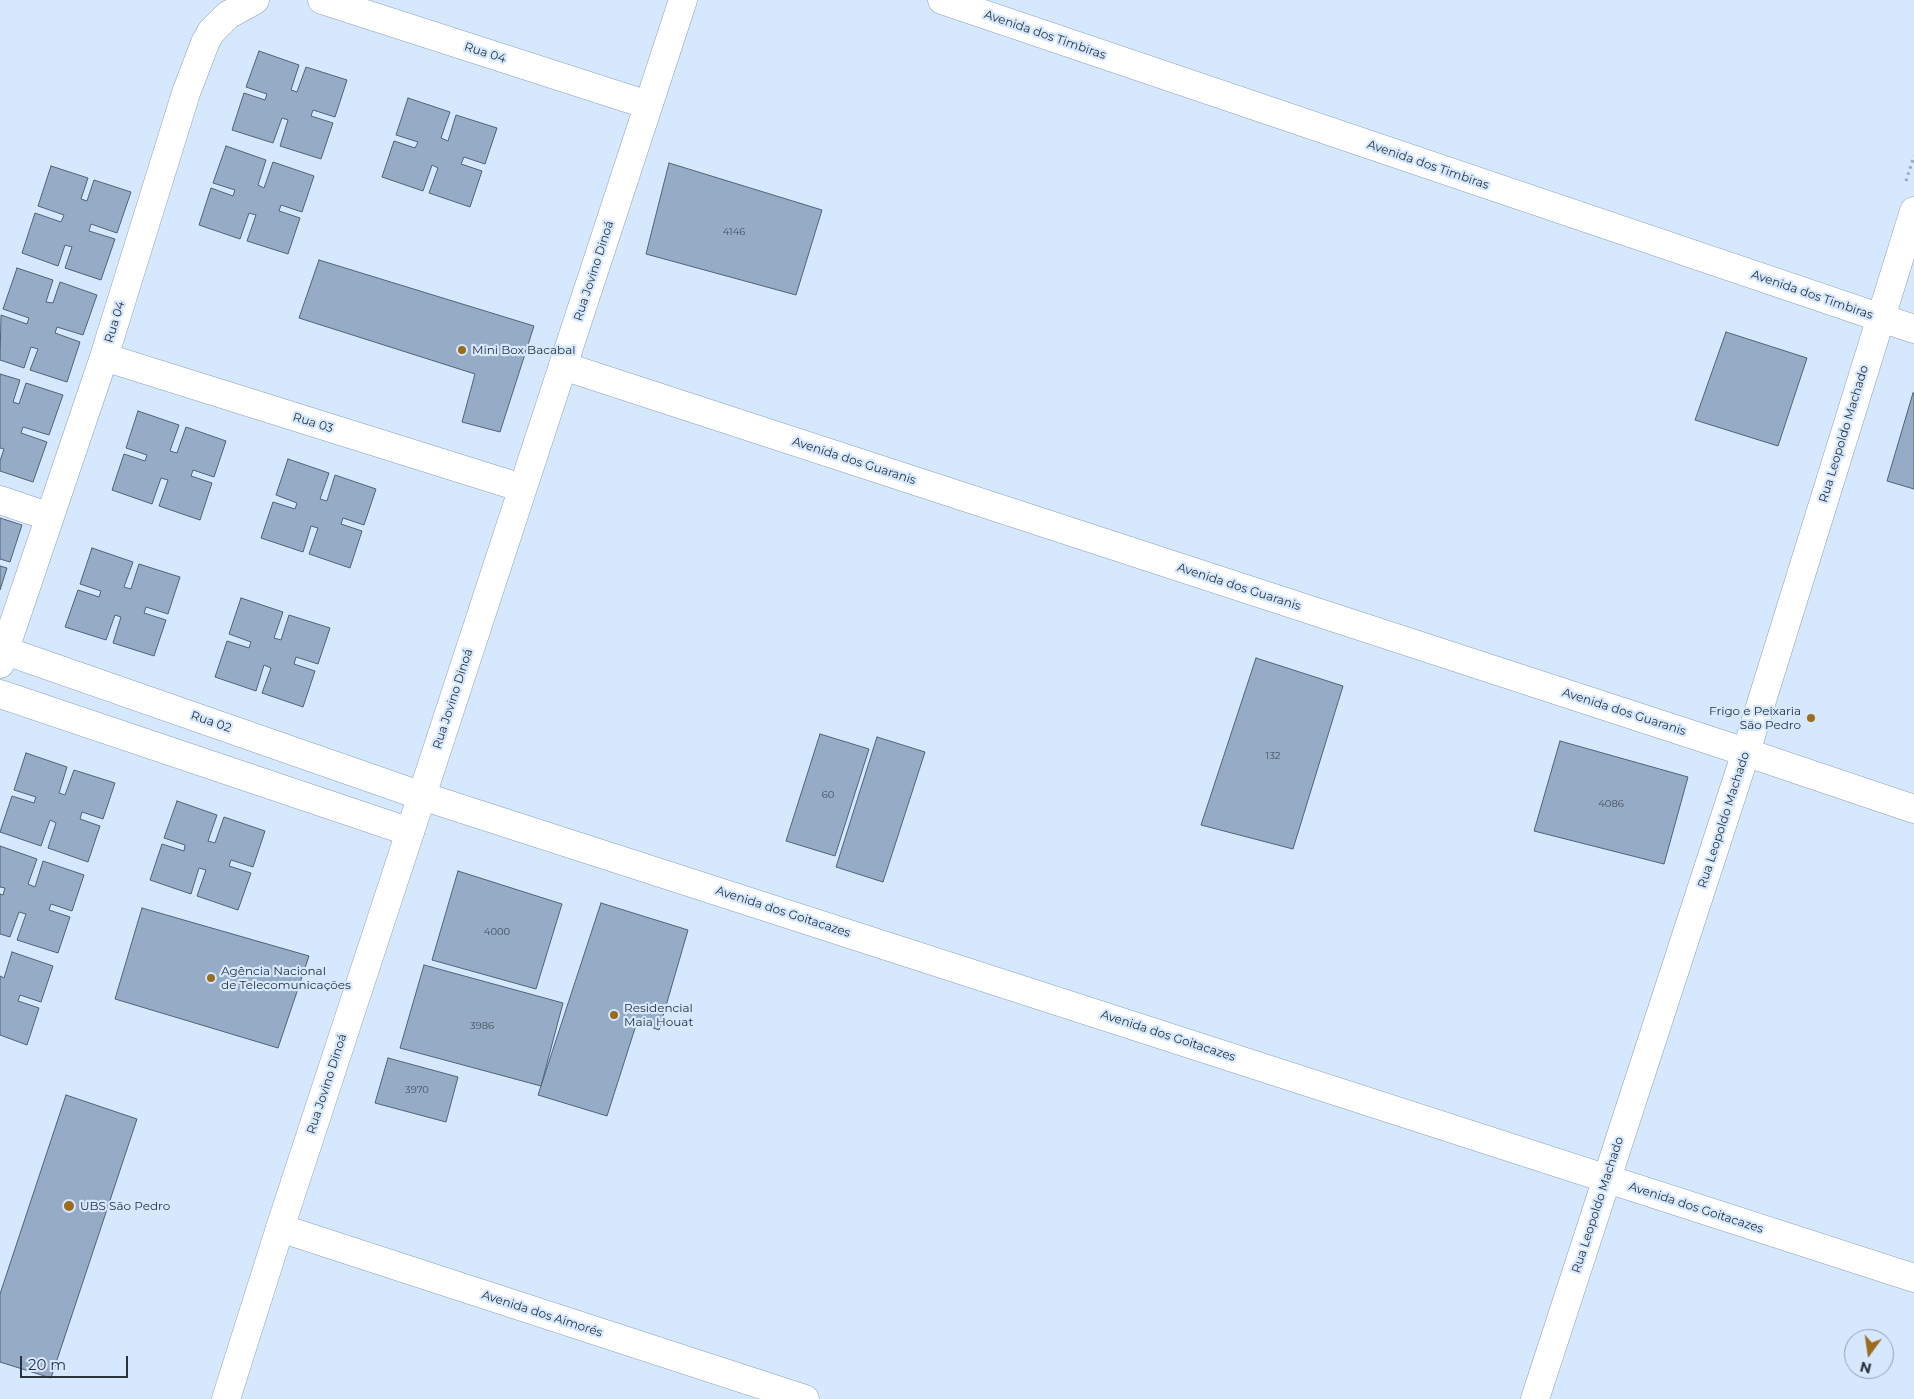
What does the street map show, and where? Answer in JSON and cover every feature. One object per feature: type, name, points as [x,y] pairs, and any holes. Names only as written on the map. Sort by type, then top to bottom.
[{"type":"street","name":"Rua 04","points":[[2,654],[104,358],[186,93],[205,43],[210,32],[228,14],[255,0]]},
{"type":"street","name":"Rua 04","points":[[322,0],[648,105]]},
{"type":"street","name":"Rua Jovino Dinoá","points":[[226,1399],[280,1228],[683,0]]},
{"type":"street","name":"Avenida dos Timbiras","points":[[942,0],[1914,329]]},
{"type":"street","name":"Rua Leopoldo Machado","points":[[1536,1399],[1606,1178],[1746,752],[1914,211]]},
{"type":"street","name":"Rua 03","points":[[104,358],[522,488]]},
{"type":"street","name":"Avenida dos Guaranis","points":[[562,366],[1746,752],[1914,809]]},
{"type":"street","points":[[0,500],[50,517]]},
{"type":"street","name":"Rua 02","points":[[2,654],[422,796]]},
{"type":"street","points":[[0,694],[410,832]]},
{"type":"street","name":"Avenida dos Goitacazes","points":[[422,796],[1914,1278]]},
{"type":"street","name":"Avenida dos Aimorés","points":[[280,1228],[805,1399]]},
{"type":"building","points":[[259,51],[299,65],[291,90],[297,92],[306,67],[347,80],[335,117],[313,110],[311,116],[333,123],[321,159],[280,146],[288,120],[282,118],[273,143],[232,130],[244,93],[265,100],[267,94],[246,87]]},
{"type":"building","points":[[408,98],[450,112],[441,138],[448,141],[456,115],[497,128],[485,164],[464,157],[461,164],[482,171],[470,207],[429,193],[438,168],[432,165],[423,191],[382,177],[394,141],[415,148],[418,142],[396,135]]},
{"type":"building","points":[[226,146],[266,160],[258,185],[264,188],[273,162],[314,176],[302,212],[281,205],[279,211],[300,218],[288,254],[247,241],[256,215],[249,213],[240,239],[199,225],[211,188],[233,196],[235,190],[213,183]]},
{"type":"building","points":[[669,163],[822,210],[796,295],[646,254]]},
{"type":"building","points":[[51,166],[88,178],[81,199],[87,201],[94,180],[131,192],[117,233],[91,224],[89,231],[115,239],[101,280],[65,268],[72,247],[65,245],[58,266],[22,253],[35,213],[61,222],[64,215],[38,206]]},
{"type":"building","name":"Mini Box Bacabal","points":[[319,260],[534,326],[500,432],[462,422],[475,374],[299,318]]},
{"type":"building","points":[[17,268],[53,280],[46,302],[53,303],[60,282],[97,295],[83,335],[57,327],[55,333],[80,342],[67,382],[30,370],[38,349],[31,347],[24,368],[0,360],[1,315],[27,324],[29,318],[3,309]]},
{"type":"building","points":[[1726,332],[1807,358],[1778,446],[1695,420]]},
{"type":"building","points":[[0,374],[20,380],[13,402],[19,404],[26,383],[63,395],[49,435],[23,427],[21,433],[47,442],[33,482],[0,471],[0,461],[4,449],[0,448]]},
{"type":"building","points":[[1914,393],[1914,489],[1887,481]]},
{"type":"building","points":[[138,411],[179,425],[170,451],[177,453],[186,427],[226,441],[214,477],[193,470],[191,476],[212,483],[200,520],[159,506],[168,480],[161,478],[152,504],[112,490],[124,454],[145,461],[147,455],[126,448]]},
{"type":"building","points":[[288,459],[329,473],[320,499],[327,501],[335,475],[376,489],[364,525],[343,518],[341,524],[362,531],[350,568],[309,554],[318,528],[311,526],[303,552],[261,538],[273,502],[295,509],[297,503],[276,495]]},
{"type":"building","points":[[0,518],[22,525],[10,562],[0,559]]},
{"type":"building","points":[[92,548],[133,562],[124,587],[131,589],[139,564],[180,577],[168,614],[146,607],[144,613],[166,620],[154,656],[113,643],[121,617],[115,615],[106,640],[65,627],[78,590],[99,597],[101,591],[80,584]]},
{"type":"building","points":[[0,566],[7,568],[0,590]]},
{"type":"building","points":[[241,598],[283,612],[274,638],[281,640],[289,615],[330,628],[318,664],[296,657],[294,664],[315,671],[303,707],[262,693],[271,668],[264,665],[256,691],[215,677],[227,641],[249,648],[251,642],[229,634]]},
{"type":"building","points":[[1256,658],[1343,686],[1293,849],[1201,825]]},
{"type":"building","points":[[820,734],[869,749],[835,856],[786,841]]},
{"type":"building","points":[[877,737],[925,752],[883,882],[836,867]]},
{"type":"building","points":[[1560,741],[1688,777],[1664,864],[1534,831]]},
{"type":"building","points":[[26,753],[67,767],[59,793],[65,795],[74,770],[115,783],[103,819],[82,812],[80,819],[100,826],[88,862],[48,848],[56,823],[50,820],[41,846],[0,832],[12,796],[34,803],[36,797],[14,790]]},
{"type":"building","points":[[177,801],[217,815],[208,841],[215,843],[224,817],[265,831],[253,867],[231,860],[229,866],[251,873],[238,910],[197,896],[206,870],[199,868],[191,894],[150,880],[162,844],[184,851],[185,845],[164,838]]},
{"type":"building","points":[[0,846],[37,859],[28,884],[35,887],[43,861],[84,875],[72,911],[51,904],[49,910],[70,917],[58,953],[17,940],[26,914],[19,912],[10,937],[0,934],[0,894],[3,895],[5,888],[0,887]]},
{"type":"building","points":[[458,871],[562,904],[536,989],[432,960]]},
{"type":"building","name":"Residencial Maia Houat","points":[[601,903],[688,930],[659,1030],[637,1022],[607,1116],[538,1095]]},
{"type":"building","name":"Agência Nacional de Telecomunicações","points":[[142,908],[309,956],[278,1048],[115,999]]},
{"type":"building","points":[[12,952],[53,966],[41,1002],[20,995],[18,1001],[39,1008],[27,1045],[0,1035],[0,976],[4,978]]},
{"type":"building","points":[[424,965],[563,1003],[541,1086],[400,1048]]},
{"type":"building","points":[[388,1058],[458,1077],[446,1122],[375,1103]]},
{"type":"building","name":"UBS São Pedro","points":[[66,1095],[137,1119],[51,1378],[0,1362],[0,1294]]},
{"type":"place","name":"Mini Box Bacabal","points":[[462,350]]},
{"type":"place","name":"Frigo e Peixaria São Pedro","points":[[1811,718]]},
{"type":"place","name":"Agência Nacional de Telecomunicações","points":[[211,978]]},
{"type":"place","name":"Residencial Maia Houat","points":[[614,1015]]},
{"type":"place","name":"UBS São Pedro","points":[[69,1206]]}]
